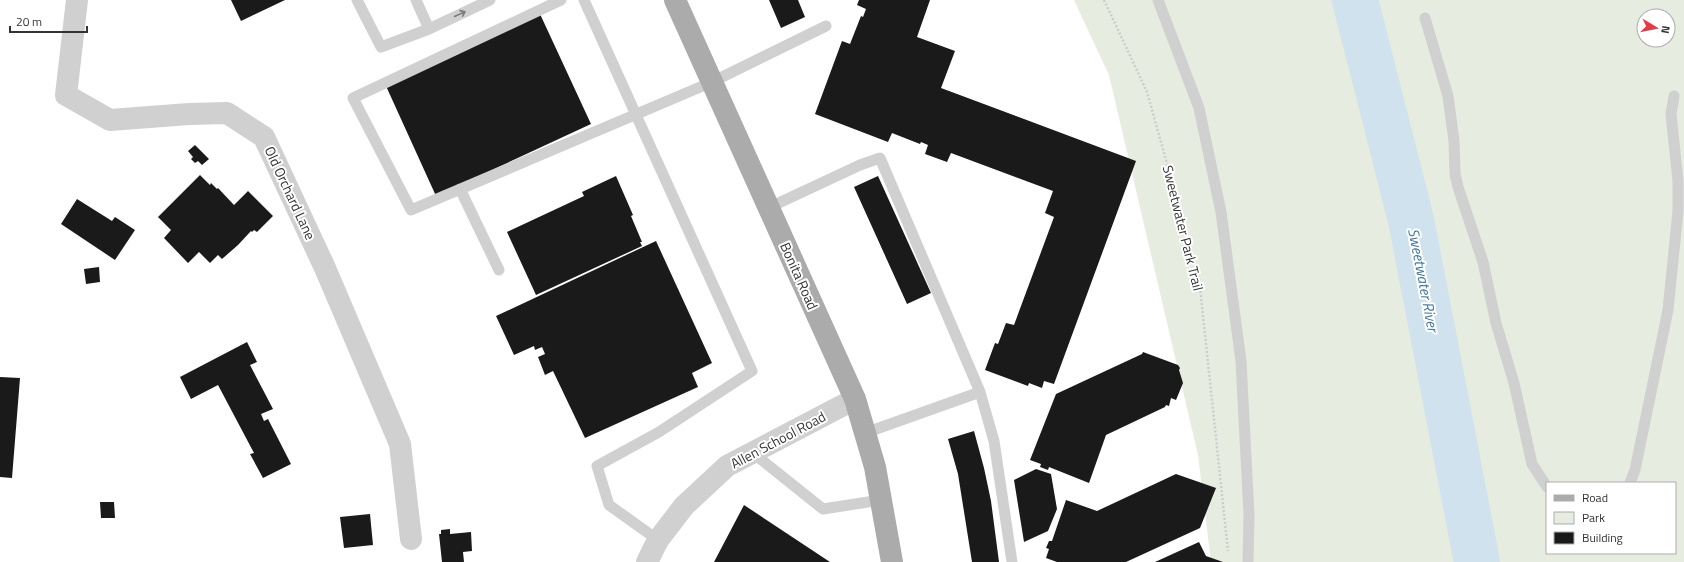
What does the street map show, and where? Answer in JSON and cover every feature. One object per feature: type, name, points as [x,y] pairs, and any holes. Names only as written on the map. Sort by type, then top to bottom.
[{"type":"main road","name":"Bonita Road","points":[[675,0],[855,400],[876,467],[892,562]]},
{"type":"street","name":"Old Orchard Lane","points":[[77,0],[66,95],[110,120],[189,114],[227,113],[264,137],[325,268],[400,444],[411,539]]},
{"type":"street","name":"Allen School Road","points":[[647,562],[658,540],[684,506],[727,466],[855,400]]},
{"type":"lane","points":[[357,0],[381,47],[429,28],[490,0]]},
{"type":"lane","points":[[416,0],[429,28]]},
{"type":"lane","points":[[561,0],[353,98],[411,210],[712,82],[826,26]]},
{"type":"lane","points":[[584,0],[752,372],[659,432],[597,466],[609,505],[658,540]]},
{"type":"lane","points":[[1158,0],[1199,108],[1221,212],[1241,361],[1249,515],[1248,562]]},
{"type":"lane","points":[[1425,18],[1448,96],[1454,141],[1455,174],[1458,187],[1483,262],[1496,323],[1514,383],[1532,464],[1546,485]]},
{"type":"lane","points":[[1630,482],[1635,470],[1668,310],[1678,211],[1678,181],[1671,114],[1674,96]]},
{"type":"lane","points":[[768,208],[860,165],[880,158],[980,392],[994,441],[1012,562]]},
{"type":"lane","points":[[460,189],[499,270]]},
{"type":"lane","points":[[865,433],[980,392]]},
{"type":"lane","points":[[753,453],[823,509],[881,500]]},
{"type":"path","name":"Sweetwater Park Trail","points":[[1104,0],[1147,92],[1199,278],[1228,554]]},
{"type":"green space","points":[[1074,0],[1684,0],[1684,562],[1211,562],[1198,455],[1109,75]]},
{"type":"building","points":[[231,0],[285,0],[241,21]]},
{"type":"building","points":[[769,0],[798,0],[805,17],[781,28]]},
{"type":"building","points":[[859,0],[930,0],[917,37],[955,51],[941,88],[1136,161],[1054,384],[1044,381],[1042,388],[1029,383],[1028,386],[985,370],[995,343],[998,344],[1006,323],[1014,325],[1054,217],[1045,213],[1053,191],[951,153],[947,162],[925,154],[928,145],[921,142],[920,144],[892,133],[888,142],[815,114],[842,41],[850,44],[861,16],[863,17],[866,9],[857,5]]},
{"type":"building","points":[[540,14],[591,124],[436,196],[386,86]]},
{"type":"building","points":[[195,145],[209,159],[202,165],[198,161],[195,163],[191,159],[193,157],[188,151]]},
{"type":"building","points":[[200,175],[210,185],[211,183],[217,189],[218,188],[234,205],[248,191],[273,216],[257,232],[254,230],[252,232],[251,231],[222,259],[218,255],[210,263],[199,252],[188,263],[164,238],[171,230],[158,217]]},
{"type":"building","points":[[616,176],[633,215],[631,216],[642,242],[640,242],[642,246],[536,295],[507,232],[584,196],[582,192]]},
{"type":"building","points":[[878,176],[931,293],[907,304],[854,187]]},
{"type":"building","points":[[77,199],[112,221],[115,217],[135,230],[115,260],[61,224]]},
{"type":"building","points":[[656,241],[712,363],[692,373],[698,387],[585,438],[553,371],[545,375],[538,357],[545,354],[542,347],[535,350],[534,346],[514,355],[496,316]]},
{"type":"building","points":[[99,267],[100,282],[86,284],[84,269]]},
{"type":"building","points":[[247,342],[257,362],[250,365],[273,409],[261,414],[264,421],[268,419],[291,464],[263,478],[250,454],[254,453],[218,385],[191,399],[180,377]]},
{"type":"building","points":[[1143,352],[1178,365],[1183,383],[1176,400],[1171,398],[1169,406],[1166,405],[1165,407],[1106,435],[1089,483],[1049,467],[1048,470],[1040,467],[1041,464],[1030,460],[1056,394],[1142,354]]},
{"type":"building","points":[[0,377],[20,378],[12,478],[0,477]]},
{"type":"building","points":[[974,431],[991,501],[999,562],[972,562],[958,474],[948,439]]},
{"type":"building","points":[[1036,469],[1051,474],[1057,509],[1048,531],[1024,542],[1014,480]]},
{"type":"building","points":[[1176,474],[1216,488],[1200,528],[1126,562],[1057,562],[1046,558],[1049,549],[1046,548],[1049,541],[1052,541],[1066,500],[1097,511]]},
{"type":"building","points":[[100,502],[114,502],[115,518],[101,518]]},
{"type":"building","points":[[744,505],[830,562],[714,562]]},
{"type":"building","points":[[370,514],[373,545],[344,548],[340,517]]},
{"type":"building","points":[[450,529],[450,534],[471,532],[472,551],[463,552],[464,562],[442,562],[439,534],[441,534],[441,530]]},
{"type":"building","points":[[1199,542],[1206,556],[1223,562],[1155,562]]},
{"type":"waterway","name":"Sweetwater River","points":[[1355,0],[1411,220],[1477,562]]}]
